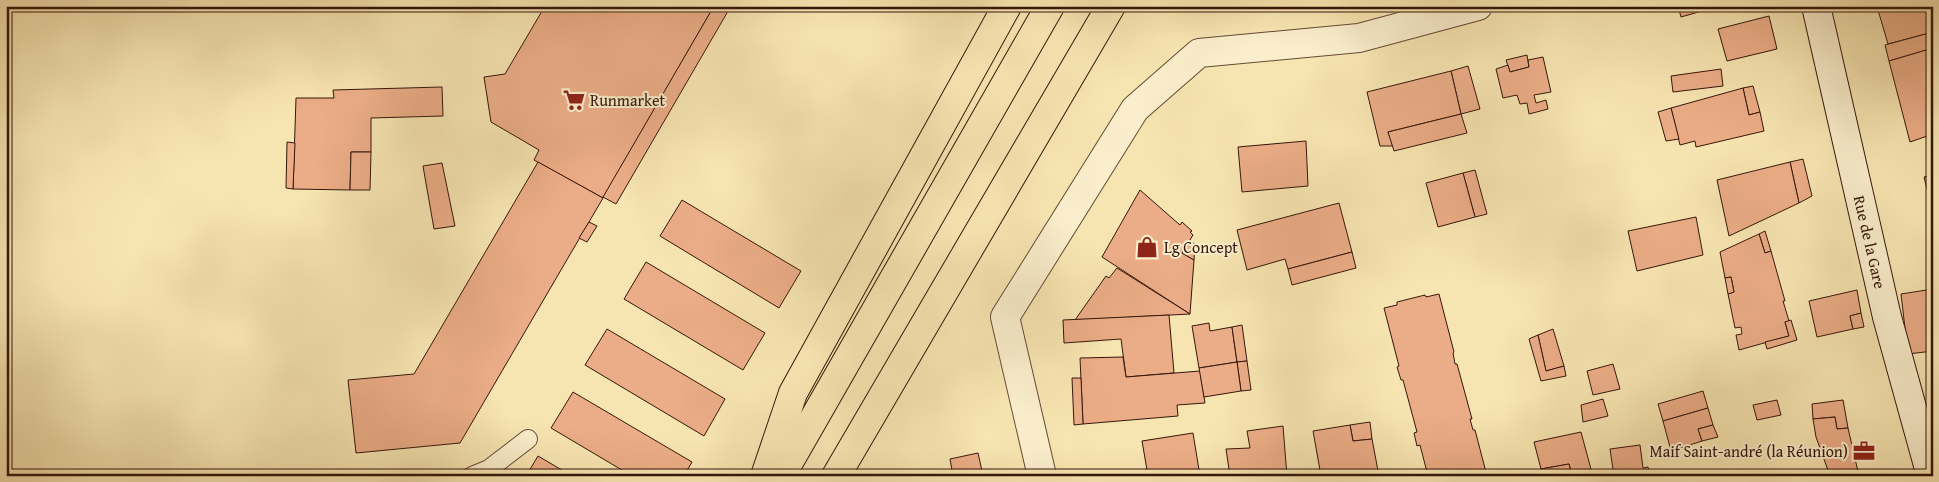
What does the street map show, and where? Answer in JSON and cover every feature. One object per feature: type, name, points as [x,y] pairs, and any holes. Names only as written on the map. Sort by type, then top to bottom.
[{"type":"highway","points":[[765,476],[793,393],[1007,6]]},
{"type":"highway","points":[[780,476],[1050,6]]},
{"type":"highway","points":[[836,476],[1111,6]]},
{"type":"street","points":[[1042,476],[1005,317],[1135,108],[1199,53],[1359,38],[1478,6]]},
{"type":"street","name":"Rue de la Gare","points":[[1816,6],[1887,317],[1931,476]]},
{"type":"lane","points":[[472,476],[489,469],[528,439]]},
{"type":"building","name":"Runmarket","points":[[545,6],[714,6],[603,198],[534,160],[539,150],[491,122],[484,77],[505,74]]},
{"type":"building","points":[[714,6],[731,6],[616,204],[603,197]]},
{"type":"building","points":[[1678,6],[1701,6],[1702,11],[1681,17]]},
{"type":"building","points":[[1890,6],[1933,6],[1933,32],[1888,44],[1878,10]]},
{"type":"building","points":[[1769,16],[1777,49],[1727,61],[1718,29]]},
{"type":"building","points":[[1933,32],[1933,48],[1889,61],[1885,45]]},
{"type":"building","points":[[1933,48],[1933,134],[1910,142],[1889,61]]},
{"type":"building","points":[[1527,55],[1529,67],[1510,72],[1506,60]]},
{"type":"building","points":[[1543,57],[1551,92],[1534,95],[1536,103],[1546,100],[1548,109],[1529,114],[1527,103],[1520,104],[1517,95],[1503,98],[1496,69],[1508,65],[1510,72],[1529,67],[1528,60]]},
{"type":"building","points":[[1468,66],[1480,109],[1461,114],[1451,71]]},
{"type":"building","points":[[1721,69],[1723,86],[1673,92],[1671,76]]},
{"type":"building","points":[[1451,71],[1461,114],[1388,132],[1393,146],[1380,146],[1367,92]]},
{"type":"building","points":[[1753,86],[1760,112],[1749,115],[1743,88]]},
{"type":"building","points":[[442,87],[443,116],[371,118],[371,152],[351,152],[350,190],[293,189],[296,98],[334,98],[333,90]]},
{"type":"building","points":[[1743,88],[1749,115],[1760,112],[1764,131],[1696,147],[1695,141],[1680,145],[1671,108]]},
{"type":"building","points":[[1671,108],[1679,139],[1666,141],[1658,112]]},
{"type":"building","points":[[1461,114],[1467,133],[1394,151],[1388,132]]},
{"type":"building","points":[[1306,141],[1308,186],[1242,192],[1238,147]]},
{"type":"building","points":[[287,142],[295,143],[293,189],[286,188]]},
{"type":"building","points":[[351,152],[371,152],[370,190],[350,190]]},
{"type":"building","points":[[1803,159],[1812,196],[1799,203],[1790,162]]},
{"type":"building","points":[[538,162],[603,198],[460,443],[356,453],[348,380],[414,374]]},
{"type":"building","points":[[1790,162],[1799,203],[1729,236],[1717,180]]},
{"type":"building","points":[[442,163],[455,226],[434,229],[423,166]]},
{"type":"building","points":[[1475,170],[1487,214],[1475,217],[1463,173]]},
{"type":"building","points":[[1463,173],[1475,217],[1438,227],[1426,183]]},
{"type":"building","points":[[1933,175],[1933,195],[1929,197],[1924,177]]},
{"type":"building","name":"Lg Concept","points":[[1140,190],[1180,225],[1182,222],[1192,231],[1190,232],[1193,235],[1182,253],[1194,260],[1190,314],[1102,257]]},
{"type":"building","points":[[682,200],[801,271],[779,308],[660,236]]},
{"type":"building","points":[[1339,203],[1352,252],[1288,269],[1285,259],[1247,270],[1237,230]]},
{"type":"building","points":[[1696,217],[1703,255],[1637,271],[1628,231]]},
{"type":"building","points":[[589,222],[597,226],[587,242],[579,238]]},
{"type":"building","points":[[1765,231],[1771,251],[1765,253],[1759,234]]},
{"type":"building","points":[[1759,234],[1765,253],[1771,251],[1785,301],[1783,301],[1789,321],[1785,322],[1789,336],[1739,350],[1736,335],[1742,334],[1741,327],[1735,328],[1728,294],[1734,292],[1731,277],[1725,278],[1720,252]]},
{"type":"building","points":[[1190,241],[1195,244],[1194,260],[1182,253]]},
{"type":"building","points":[[1352,252],[1356,268],[1292,285],[1288,269]]},
{"type":"building","points":[[646,262],[765,333],[743,370],[624,299]]},
{"type":"building","points":[[1117,268],[1190,314],[1075,320],[1106,276],[1109,278]]},
{"type":"building","points":[[1731,277],[1734,292],[1728,294],[1725,278]]},
{"type":"building","points":[[1933,289],[1933,351],[1908,354],[1901,294]]},
{"type":"building","points":[[1857,290],[1861,313],[1850,316],[1853,329],[1817,337],[1809,301]]},
{"type":"building","points":[[1439,294],[1454,352],[1455,364],[1457,364],[1472,419],[1470,419],[1473,430],[1475,430],[1487,476],[1428,476],[1420,445],[1417,446],[1414,433],[1417,432],[1403,380],[1401,380],[1397,367],[1399,366],[1384,308],[1397,305],[1397,302],[1425,295],[1426,297]]},
{"type":"building","points":[[1861,313],[1864,327],[1853,329],[1850,316]]},
{"type":"building","points":[[1169,315],[1174,373],[1126,377],[1121,339],[1064,343],[1063,320]]},
{"type":"building","points":[[1791,320],[1797,340],[1767,349],[1765,342],[1789,336],[1785,322]]},
{"type":"building","points":[[1209,323],[1210,331],[1232,327],[1237,362],[1199,368],[1192,326]]},
{"type":"building","points":[[1242,325],[1247,361],[1237,362],[1232,327]]},
{"type":"building","points":[[607,329],[725,399],[704,436],[585,365]]},
{"type":"building","points":[[1553,329],[1564,366],[1546,371],[1538,335]]},
{"type":"building","points":[[1538,335],[1546,371],[1564,366],[1566,376],[1541,381],[1529,339]]},
{"type":"building","points":[[1123,357],[1126,377],[1200,371],[1205,403],[1177,405],[1178,416],[1083,424],[1080,358]]},
{"type":"building","points":[[1247,361],[1251,390],[1241,391],[1237,362]]},
{"type":"building","points":[[1237,362],[1241,391],[1204,397],[1199,368]]},
{"type":"building","points":[[1613,364],[1620,389],[1593,395],[1587,371]]},
{"type":"building","points":[[1072,378],[1081,378],[1083,424],[1074,425]]},
{"type":"building","points":[[1703,391],[1708,408],[1663,421],[1658,404]]},
{"type":"building","points":[[573,392],[692,462],[684,476],[632,476],[551,428]]},
{"type":"building","points":[[1603,399],[1608,416],[1583,422],[1581,405]]},
{"type":"building","points":[[1777,400],[1781,415],[1757,420],[1753,405]]},
{"type":"building","points":[[1843,400],[1848,428],[1837,429],[1835,417],[1813,419],[1812,404]]},
{"type":"building","points":[[1708,408],[1713,425],[1698,429],[1702,441],[1671,451],[1663,421]]},
{"type":"building","points":[[1835,417],[1837,429],[1848,428],[1859,476],[1830,476],[1816,437],[1813,419]]},
{"type":"building","points":[[1370,422],[1372,439],[1353,441],[1350,425]]},
{"type":"building","points":[[1350,425],[1353,441],[1372,439],[1379,476],[1321,476],[1313,431]]},
{"type":"building","points":[[1713,425],[1718,437],[1702,441],[1698,429]]},
{"type":"building","points":[[1283,426],[1287,476],[1230,476],[1226,449],[1250,448],[1247,431]]},
{"type":"building","points":[[1581,432],[1592,473],[1572,476],[1569,464],[1541,469],[1534,442]]},
{"type":"building","points":[[1193,433],[1200,476],[1124,476],[1123,473],[1147,470],[1142,441]]},
{"type":"building","points":[[1640,445],[1643,468],[1648,467],[1650,476],[1614,476],[1610,449]]},
{"type":"building","points":[[978,453],[982,471],[953,476],[950,459]]},
{"type":"building","points":[[538,456],[572,476],[526,476]]},
{"type":"building","points":[[1569,464],[1572,476],[1543,476],[1541,469]]},
{"type":"building","points":[[988,470],[989,476],[961,476],[982,471]]},
{"type":"place","name":"Runmarket","points":[[574,100]]},
{"type":"place","name":"Lg Concept","points":[[1147,247]]},
{"type":"place","name":"Maif Saint-andré (la Réunion)","points":[[1864,451]]}]
